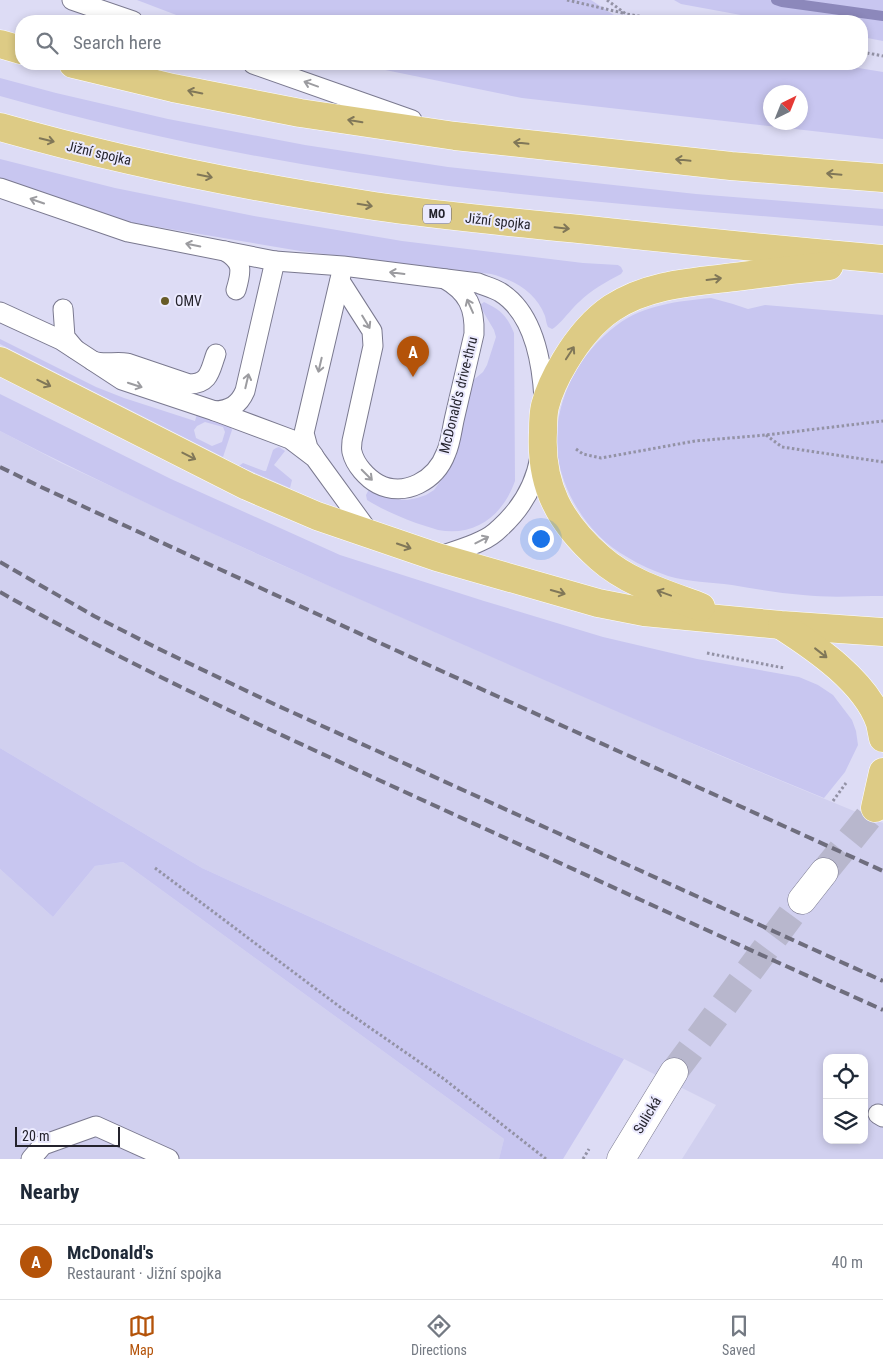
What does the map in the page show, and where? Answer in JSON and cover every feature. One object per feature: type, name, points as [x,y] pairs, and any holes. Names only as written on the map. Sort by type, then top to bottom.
[{"type":"highway","points":[[0,44],[15,48]]},
{"type":"highway","points":[[98,70],[173,88],[300,112],[456,136],[731,166],[883,178]]},
{"type":"highway","name":"Jižní spojka","points":[[0,128],[160,167],[276,190],[376,206],[486,220],[882,259]]},
{"type":"highway","points":[[742,621],[651,589],[616,570],[601,559],[573,531],[555,501],[544,469],[542,450],[544,408],[551,387],[581,336],[595,321],[612,308],[649,291],[683,283],[882,259]]},
{"type":"highway","points":[[0,361],[248,486],[318,516],[437,557],[598,603],[644,612],[781,625],[883,632]]},
{"type":"highway","points":[[781,625],[810,644],[853,682],[873,708],[880,723],[883,738]]},
{"type":"highway","points":[[876,807],[883,772]]},
{"type":"street","points":[[802,900],[824,872]]},
{"type":"street","name":"Sulická","points":[[621,1159],[674,1072]]},
{"type":"lane","points":[[72,0],[116,15]]},
{"type":"lane","points":[[270,70],[456,136]]},
{"type":"lane","points":[[0,188],[128,232],[341,274],[445,279],[478,283],[489,287],[506,297],[523,316],[530,330],[541,365],[544,408]]},
{"type":"lane","points":[[225,251],[233,256],[240,268],[241,275],[236,290]]},
{"type":"lane","points":[[215,411],[223,411],[237,404],[245,391],[275,261]]},
{"type":"lane","points":[[341,274],[304,433],[308,448],[371,534]]},
{"type":"lane","name":"McDonald's drive-thru","points":[[341,274],[372,331],[373,338],[373,346],[352,441],[352,452],[364,473],[384,487],[394,489],[406,488],[426,480],[435,471],[446,453],[474,334],[474,320],[471,307],[464,294],[445,279]]},
{"type":"lane","points":[[63,309],[65,336],[75,350]]},
{"type":"lane","points":[[0,312],[61,340],[127,382],[215,411],[290,439],[315,458]]},
{"type":"lane","points":[[92,361],[102,364],[118,362],[127,364],[189,384],[195,384],[201,383],[208,375],[216,354]]},
{"type":"lane","points":[[437,557],[483,541],[515,514],[529,493],[539,466],[542,450]]},
{"type":"lane","points":[[31,1159],[43,1145],[96,1126],[169,1159]]},
{"type":"path","points":[[567,0],[632,15]]},
{"type":"path","points":[[607,0],[626,14]]},
{"type":"path","points":[[868,53],[883,56]]},
{"type":"path","points":[[570,443],[583,454],[601,458],[695,441],[766,435],[883,421]]},
{"type":"path","points":[[766,435],[782,447],[883,462]]},
{"type":"path","points":[[155,868],[340,1007],[444,1079],[546,1159]]},
{"type":"shaded area","points":[[137,0],[591,0],[614,15],[176,15]]},
{"type":"shaded area","points":[[674,0],[883,0],[883,41],[868,38],[868,15],[741,15],[681,4]]},
{"type":"shaded area","points":[[385,70],[868,70],[883,72],[883,139],[804,130],[808,130],[808,85],[763,85],[763,125],[522,98]]},
{"type":"shaded area","points":[[0,78],[168,119],[305,145],[448,167],[696,194],[883,209],[883,226],[557,198],[449,186],[336,170],[167,138],[0,96]]},
{"type":"shaded area","points":[[0,159],[115,188],[254,216],[402,241],[583,263],[618,265],[623,271],[589,294],[552,329],[548,327],[541,308],[530,294],[516,284],[491,274],[300,251],[134,223],[0,181]]},
{"type":"shaded area","points":[[711,298],[748,309],[765,305],[883,315],[883,596],[833,597],[803,595],[692,581],[668,576],[637,563],[613,548],[589,525],[579,511],[564,481],[556,442],[562,405],[575,372],[591,349],[627,318],[662,305]]},
{"type":"shaded area","points":[[484,302],[503,314],[514,333],[515,481],[503,504],[486,521],[476,527],[464,530],[438,530],[385,510],[367,500],[366,495],[369,489],[394,499],[407,500],[417,498],[434,490],[450,468],[455,455],[471,382],[483,372],[487,365],[496,337],[481,308],[480,305]]},
{"type":"shaded area","points":[[0,339],[96,387],[124,398],[195,421],[197,414],[231,427],[232,430],[223,457],[0,344]],"holes":[[[205,422],[223,427],[225,432],[222,442],[212,446],[196,438],[194,430]]]},
{"type":"shaded area","points":[[0,394],[171,479],[340,555],[603,637],[697,659],[799,677],[818,685],[833,695],[852,720],[858,745],[845,772],[824,798],[667,733],[459,643],[253,552],[100,481],[0,431]]},
{"type":"shaded area","points":[[0,431],[61,463],[270,560],[721,756],[883,823],[883,1159],[682,1159],[716,1105],[624,1059],[202,868],[0,748]]},
{"type":"shaded area","points":[[279,447],[285,451],[274,465],[292,480],[290,488],[239,466],[243,463],[266,471],[273,450]]},
{"type":"shaded area","points":[[0,748],[202,868],[624,1059],[563,1159],[499,1159],[504,1139],[123,862],[95,866],[53,917],[0,869]]},
{"type":"shaded area","points":[[123,862],[504,1139],[499,1159],[0,1159],[0,869],[53,917],[95,866]]},
{"type":"waterway","points":[[776,0],[883,16]]},
{"type":"tunnel","points":[[824,872],[871,814]]},
{"type":"tunnel","points":[[674,1072],[802,900]]},
{"type":"railway","points":[[0,467],[404,654],[883,871]]},
{"type":"railway","points":[[0,562],[94,616],[274,704],[883,981]]},
{"type":"railway","points":[[0,592],[102,648],[259,725],[883,1010]]},
{"type":"place","name":"OMV","points":[[165,301]]},
{"type":"place","name":"McDonald's","points":[[413,377]]}]
